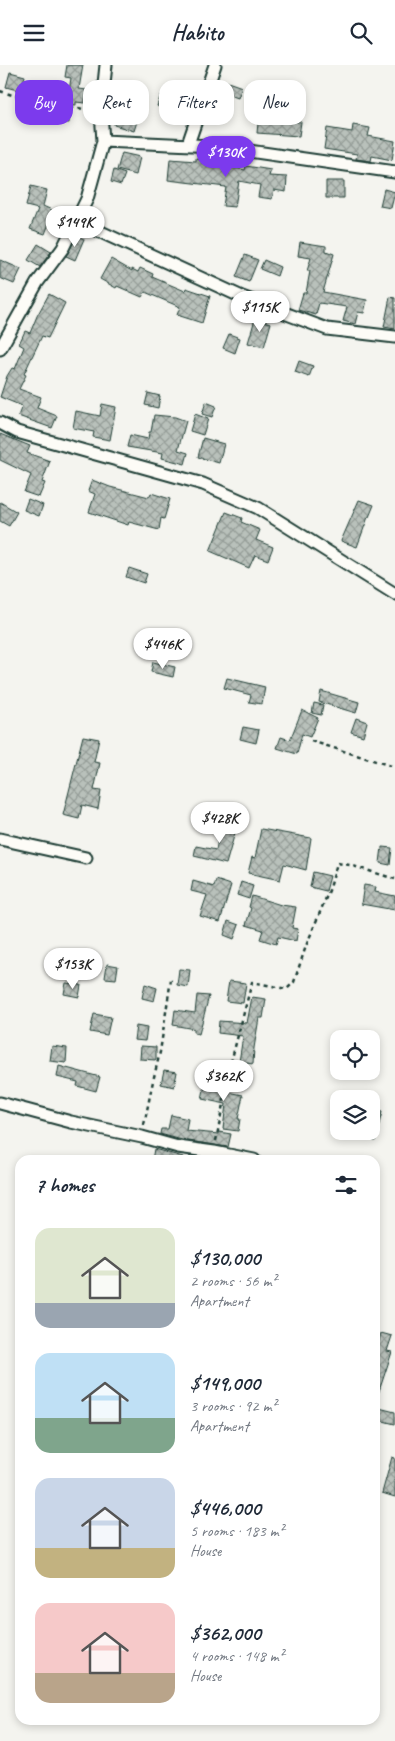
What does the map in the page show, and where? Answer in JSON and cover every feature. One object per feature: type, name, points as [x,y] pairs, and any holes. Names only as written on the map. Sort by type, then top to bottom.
[{"type":"street","points":[[104,80],[106,65]]},
{"type":"street","points":[[188,145],[216,65]]},
{"type":"street","points":[[0,349],[37,283],[62,248],[77,221],[87,199],[103,141],[102,125]]},
{"type":"street","points":[[103,141],[214,146],[395,172]]},
{"type":"street","points":[[77,221],[242,297],[327,329],[395,337]]},
{"type":"street","points":[[0,423],[17,432],[204,484],[258,508],[395,593]]},
{"type":"street","points":[[0,839],[86,858]]},
{"type":"street","points":[[0,1103],[178,1147],[229,1155]]},
{"type":"path","points":[[0,91],[15,96],[83,109]]},
{"type":"path","points":[[311,741],[395,767]]},
{"type":"path","points":[[214,1152],[232,1062],[252,982],[287,989],[294,982],[306,946],[330,888],[337,863],[350,865],[395,879]]},
{"type":"path","points":[[142,1137],[152,1081],[160,1052],[171,979]]},
{"type":"building","points":[[67,65],[83,65],[79,89],[83,90],[83,103],[76,102],[76,105],[73,105],[73,80],[65,77]]},
{"type":"building","points":[[10,72],[25,76],[24,80],[15,80],[15,89],[6,87]]},
{"type":"building","points":[[234,84],[242,87],[238,98],[234,97]]},
{"type":"building","points":[[114,125],[136,125],[134,131]]},
{"type":"building","points":[[258,125],[301,125],[299,136],[257,133]]},
{"type":"building","points":[[353,125],[370,128],[368,136],[395,141],[392,160],[372,156],[371,161],[356,159],[357,154],[324,149],[327,128],[352,132]]},
{"type":"building","points":[[122,153],[140,157],[136,175],[117,170]]},
{"type":"building","points":[[196,158],[217,161],[217,164],[245,170],[246,166],[271,170],[269,176],[287,177],[286,192],[274,190],[272,199],[258,197],[260,185],[239,181],[235,207],[223,206],[226,187],[168,180],[170,159],[196,161]]},
{"type":"building","points":[[114,170],[125,174],[121,185],[111,182]]},
{"type":"building","points":[[326,181],[344,181],[344,198],[326,198]]},
{"type":"building","points":[[31,186],[47,190],[43,206],[54,211],[45,234],[30,229],[38,209],[26,206]]},
{"type":"building","points":[[384,189],[395,192],[391,208],[380,206]]},
{"type":"building","points":[[77,236],[84,239],[75,260],[66,256]]},
{"type":"building","points":[[300,242],[326,246],[326,251],[334,254],[323,292],[367,300],[364,313],[358,312],[355,324],[343,321],[347,307],[319,303],[316,315],[298,310],[303,293],[306,293],[310,271],[307,271],[311,258],[298,256]]},
{"type":"building","points":[[38,244],[51,252],[40,267],[28,260]]},
{"type":"building","points":[[245,255],[258,260],[249,282],[236,277]]},
{"type":"building","points":[[111,259],[132,271],[132,269],[138,272],[140,268],[153,274],[152,277],[185,291],[186,288],[210,296],[202,323],[177,315],[180,307],[145,292],[142,297],[117,286],[116,288],[100,279]]},
{"type":"building","points":[[0,260],[21,269],[14,284],[0,278]]},
{"type":"building","points":[[264,260],[280,267],[277,276],[260,269]]},
{"type":"building","points":[[49,294],[65,303],[48,338],[42,336],[19,389],[41,397],[37,408],[57,416],[52,428],[18,416],[22,406],[0,397],[7,376],[12,368],[15,369],[24,347],[19,344],[25,331],[30,333]]},
{"type":"building","points":[[390,297],[395,298],[395,329],[384,327]]},
{"type":"building","points":[[255,319],[271,323],[264,347],[248,343]]},
{"type":"building","points":[[229,334],[240,338],[235,353],[223,348]]},
{"type":"building","points":[[299,361],[313,366],[309,377],[295,372]]},
{"type":"building","points":[[148,393],[160,396],[158,408],[145,405]]},
{"type":"building","points":[[206,402],[216,406],[212,417],[202,414]]},
{"type":"building","points":[[102,404],[116,407],[110,440],[93,437],[94,432],[73,428],[76,411],[100,416]]},
{"type":"building","points":[[195,414],[208,419],[203,435],[190,431]]},
{"type":"building","points":[[154,415],[175,417],[186,421],[178,450],[188,453],[185,464],[162,458],[163,453],[127,447],[130,435],[148,439]]},
{"type":"building","points":[[0,434],[30,446],[27,453],[50,461],[42,482],[45,483],[39,497],[24,492],[31,475],[0,460]]},
{"type":"building","points":[[203,438],[224,444],[219,463],[198,457]]},
{"type":"building","points":[[92,480],[110,487],[149,497],[151,493],[170,499],[164,519],[161,518],[159,530],[129,522],[128,525],[89,512],[95,494],[88,491]]},
{"type":"building","points":[[28,499],[43,505],[39,516],[24,510]]},
{"type":"building","points":[[359,500],[374,505],[357,547],[341,541]]},
{"type":"building","points":[[0,502],[17,512],[9,526],[0,521]]},
{"type":"building","points":[[226,512],[242,518],[241,522],[260,530],[256,540],[273,547],[268,560],[255,555],[249,568],[210,551]]},
{"type":"building","points":[[129,568],[147,574],[144,583],[126,577]]},
{"type":"building","points":[[153,662],[175,667],[173,677],[151,672]]},
{"type":"building","points":[[227,678],[265,687],[262,704],[249,702],[251,695],[224,688]]},
{"type":"building","points":[[321,691],[359,702],[356,713],[319,702]]},
{"type":"building","points":[[314,703],[323,705],[321,715],[312,713]]},
{"type":"building","points":[[302,710],[318,718],[310,737],[302,734],[297,754],[277,748],[281,737],[290,740]]},
{"type":"building","points":[[356,718],[367,722],[363,736],[351,732]]},
{"type":"building","points":[[243,727],[259,730],[256,743],[240,739]]},
{"type":"building","points":[[83,736],[99,739],[94,762],[100,763],[94,790],[101,791],[98,809],[82,805],[79,819],[63,815]]},
{"type":"building","points":[[222,819],[238,822],[226,864],[194,856],[196,846],[216,850]]},
{"type":"building","points":[[261,829],[311,838],[306,870],[284,864],[280,880],[248,873],[252,857],[255,858]]},
{"type":"building","points":[[382,847],[392,848],[390,865],[380,863]]},
{"type":"building","points":[[313,872],[330,876],[326,891],[310,887]]},
{"type":"building","points":[[216,880],[231,885],[220,922],[200,916],[207,895],[191,891],[193,881],[214,887]]},
{"type":"building","points":[[241,882],[253,886],[249,899],[237,895]]},
{"type":"building","points":[[364,885],[376,887],[375,892],[395,896],[395,910],[361,904]]},
{"type":"building","points":[[252,896],[281,905],[296,907],[292,928],[298,929],[296,941],[278,937],[276,944],[260,939],[263,930],[246,925]]},
{"type":"building","points":[[228,921],[239,925],[234,939],[224,935]]},
{"type":"building","points":[[107,964],[118,966],[116,979],[105,978]]},
{"type":"building","points":[[179,969],[190,970],[188,987],[177,985]]},
{"type":"building","points":[[229,981],[246,983],[243,1003],[226,1001]]},
{"type":"building","points":[[66,983],[81,985],[79,997],[64,994]]},
{"type":"building","points":[[145,984],[157,988],[154,1001],[142,998]]},
{"type":"building","points":[[197,995],[209,996],[199,1034],[194,1033],[194,1029],[173,1025],[175,1010],[195,1013]]},
{"type":"building","points":[[252,997],[266,999],[263,1018],[259,1018],[253,1064],[239,1062],[243,1036],[218,1033],[219,1021],[247,1023]]},
{"type":"building","points":[[94,1014],[111,1017],[107,1035],[90,1032]]},
{"type":"building","points":[[136,1026],[147,1028],[145,1041],[134,1040]]},
{"type":"building","points":[[52,1046],[67,1048],[66,1063],[50,1061]]},
{"type":"building","points":[[141,1046],[156,1047],[156,1060],[140,1059]]},
{"type":"building","points":[[59,1066],[100,1077],[96,1091],[77,1086],[78,1082],[57,1077]]},
{"type":"building","points":[[164,1070],[177,1072],[174,1087],[161,1084]]},
{"type":"building","points":[[207,1075],[221,1078],[219,1090],[243,1095],[238,1119],[240,1119],[238,1131],[223,1129],[226,1104],[202,1099]]},
{"type":"building","points":[[171,1115],[188,1119],[186,1131],[231,1134],[228,1147],[182,1140],[160,1134],[161,1129],[168,1129]]},
{"type":"building","points":[[154,1149],[176,1155],[153,1155]]},
{"type":"building","points":[[381,1333],[392,1336],[387,1351],[392,1352],[380,1388]]},
{"type":"building","points":[[380,1408],[395,1412],[395,1424],[380,1420]]},
{"type":"building","points":[[392,1457],[395,1458],[395,1497],[382,1493]]}]
